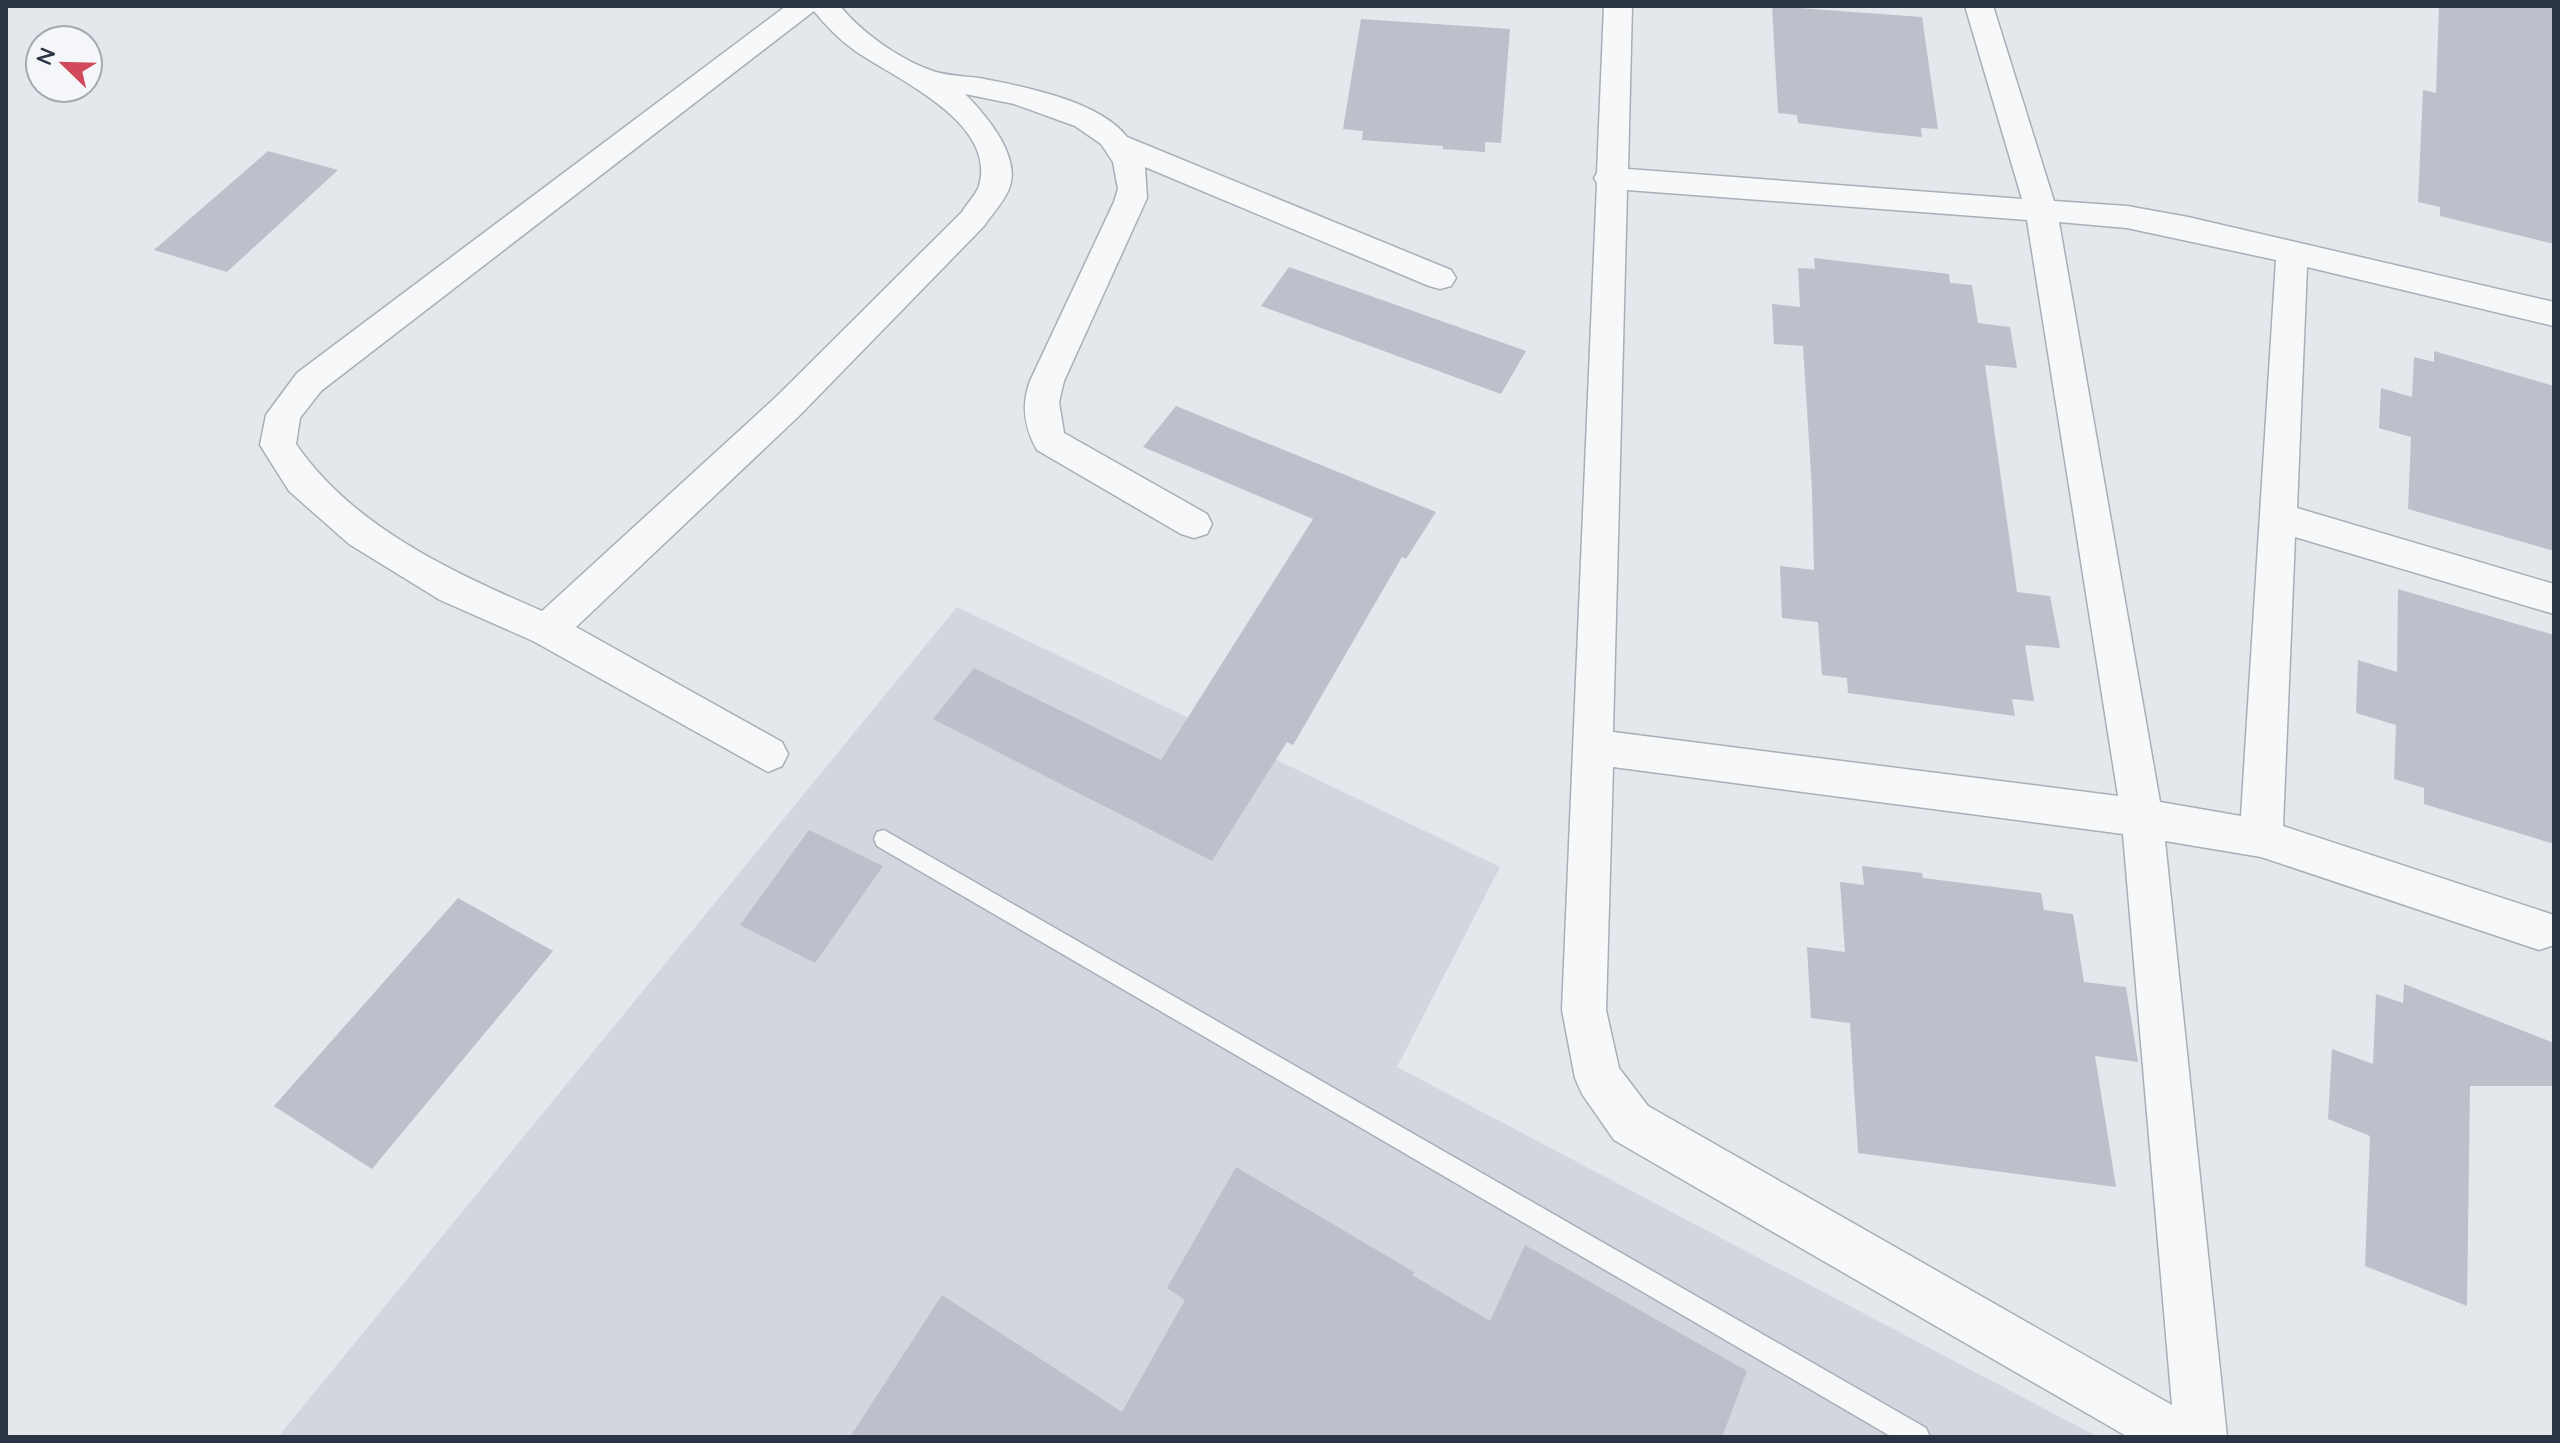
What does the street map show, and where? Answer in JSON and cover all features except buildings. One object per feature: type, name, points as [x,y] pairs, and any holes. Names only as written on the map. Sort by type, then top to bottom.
[{"type":"street","points":[[768,754],[547,630],[453,589],[362,534],[302,481],[278,445],[283,415],[309,382],[804,6]]},
{"type":"street","points":[[547,630],[788,406],[973,219],[995,183],[994,156],[980,131],[944,92],[855,39],[825,6]]},
{"type":"street","points":[[1618,6],[1609,178],[1584,1010],[1598,1078],[1631,1123],[2178,1437]]},
{"type":"street","points":[[1979,6],[2041,211],[2142,818],[2201,1437]]},
{"type":"street","points":[[918,78],[997,90],[1059,107],[1120,145],[1440,278]]},
{"type":"street","points":[[1120,145],[1131,167],[1133,190],[1103,267],[1054,366],[1042,396],[1039,418],[1049,441],[1194,524]]},
{"type":"street","points":[[1609,178],[1910,198],[2127,217],[2292,252],[2554,314]]},
{"type":"street","points":[[2261,838],[2292,252]]},
{"type":"street","points":[[2278,517],[2553,599]]},
{"type":"street","points":[[1592,747],[2142,818],[2261,838],[2539,930]]},
{"type":"lane","points":[[884,839],[1917,1437]]},
{"type":"shaded area","points":[[957,607],[1500,867],[1397,1067],[2098,1437],[278,1437]]}]
